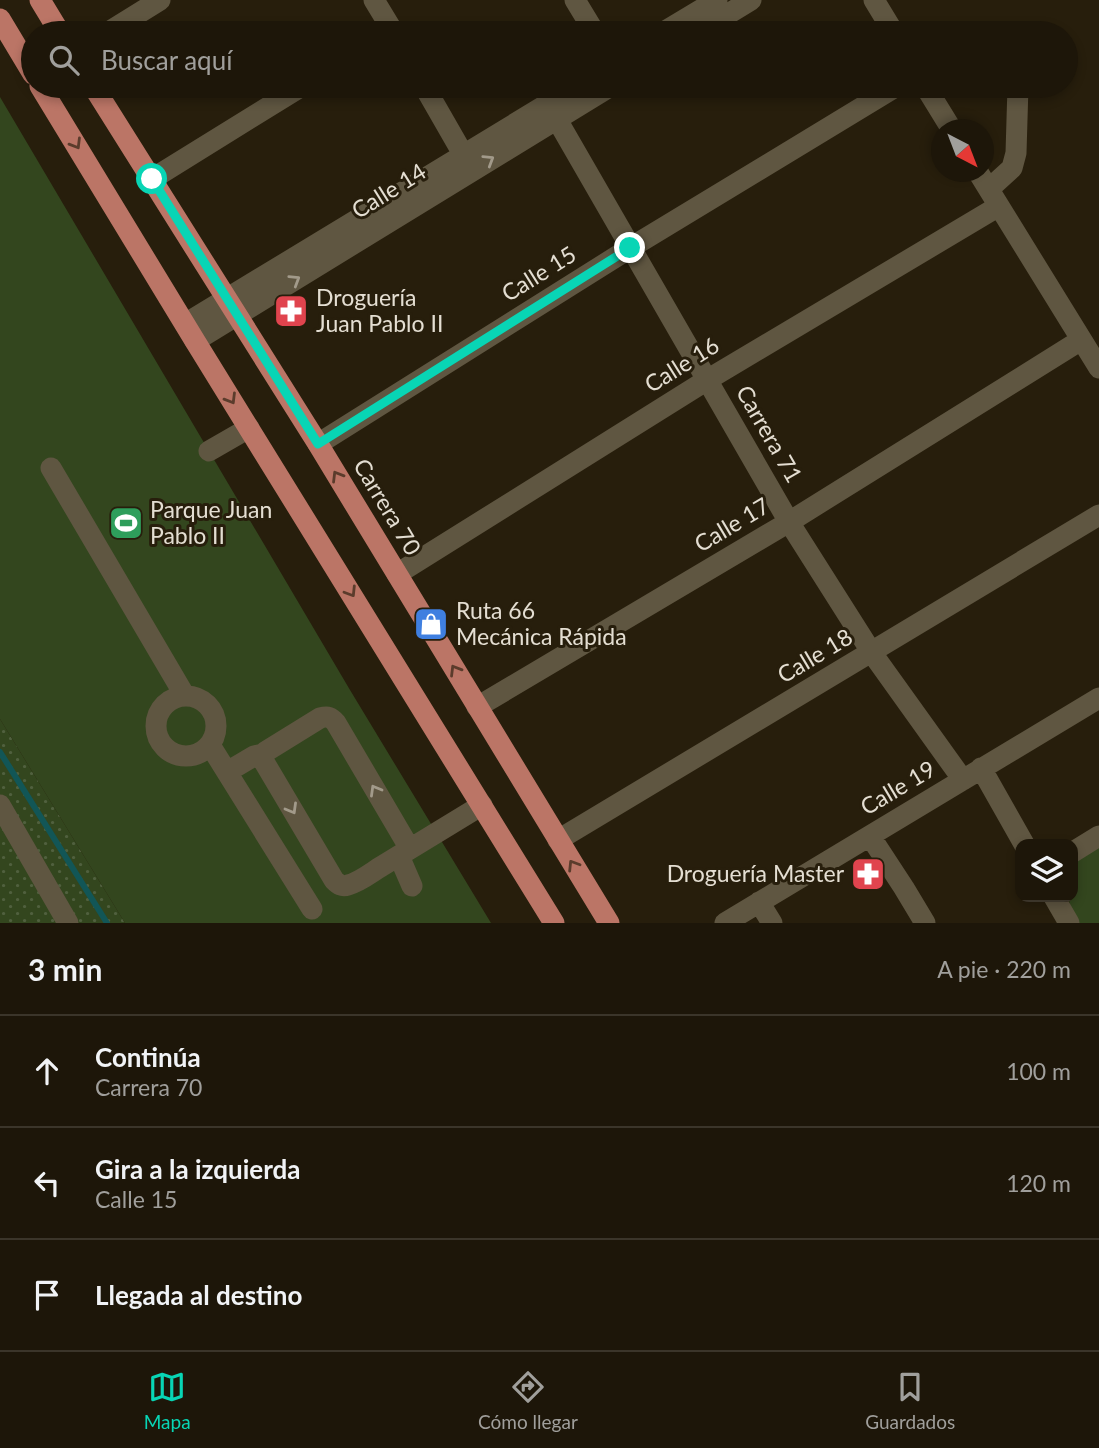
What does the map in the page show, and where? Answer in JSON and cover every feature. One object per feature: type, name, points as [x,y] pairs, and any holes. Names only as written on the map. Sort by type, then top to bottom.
[{"type":"main road","points":[[40,0],[53,21]]},
{"type":"main road","points":[[0,19],[21,54]]},
{"type":"main road","points":[[47,98],[554,923]]},
{"type":"main road","name":"Carrera 70","points":[[101,98],[318,444],[609,923]]},
{"type":"street","points":[[126,21],[160,0]]},
{"type":"street","points":[[374,0],[384,21]]},
{"type":"street","points":[[575,0],[588,21]]},
{"type":"street","points":[[682,21],[717,0]]},
{"type":"street","points":[[716,21],[751,0]]},
{"type":"street","points":[[874,0],[887,21]]},
{"type":"street","points":[[152,179],[283,98]]},
{"type":"street","points":[[431,98],[463,154]]},
{"type":"street","name":"Calle 14","points":[[190,332],[552,111],[565,98]]},
{"type":"street","name":"Calle 14","points":[[232,306],[463,154],[583,98]]},
{"type":"street","name":"Calle 15","points":[[318,444],[630,248],[877,98]]},
{"type":"street","points":[[932,98],[945,119]]},
{"type":"street","name":"Calle 16","points":[[397,574],[707,380],[989,189],[1012,168],[1016,153],[1018,98]]},
{"type":"street","name":"Carrera 71","points":[[552,111],[789,522],[872,653],[972,774],[1020,839]]},
{"type":"street","points":[[989,189],[1099,368]]},
{"type":"street","name":"Calle 17","points":[[477,707],[789,522],[1081,340]]},
{"type":"street","points":[[209,451],[249,428]]},
{"type":"street","points":[[51,468],[185,696]]},
{"type":"street","name":"Calle 18","points":[[558,840],[1099,515]]},
{"type":"street","points":[[191,696],[205,702],[214,715],[216,731],[210,745],[188,757],[171,753],[158,741],[157,715],[168,701],[176,697],[191,696]]},
{"type":"street","name":"Calle 19","points":[[725,923],[1099,698]]},
{"type":"street","points":[[227,772],[254,756],[263,754],[320,718],[332,718],[404,852],[412,886]]},
{"type":"street","points":[[210,745],[313,909]]},
{"type":"street","points":[[263,754],[263,760],[339,885],[353,884],[482,805]]},
{"type":"street","points":[[0,805],[68,923]]},
{"type":"street","points":[[870,836],[925,923]]},
{"type":"street","points":[[1078,849],[1099,836]]},
{"type":"street","points":[[759,902],[772,923]]},
{"type":"street","points":[[1057,902],[1069,923]]},
{"type":"green space","name":"Parque Juan Pablo II","points":[[0,97],[350,690],[491,923],[125,923],[0,719]]},
{"type":"green space","points":[[0,719],[125,923],[0,923]]},
{"type":"green space","points":[[1099,836],[1099,923],[1075,923],[1069,902],[1078,902],[1078,849]]},
{"type":"waterway","points":[[0,752],[107,923]]},
{"type":"place","name":"Droguería Juan Pablo II","points":[[291,311]]},
{"type":"place","name":"Parque Juan Pablo II","points":[[126,523]]},
{"type":"place","name":"Ruta 66 Mecánica Rápida","points":[[431,624]]},
{"type":"place","name":"Droguería Master","points":[[868,874]]},
{"type":"route","points":[[152,179],[318,444],[630,248]]}]
